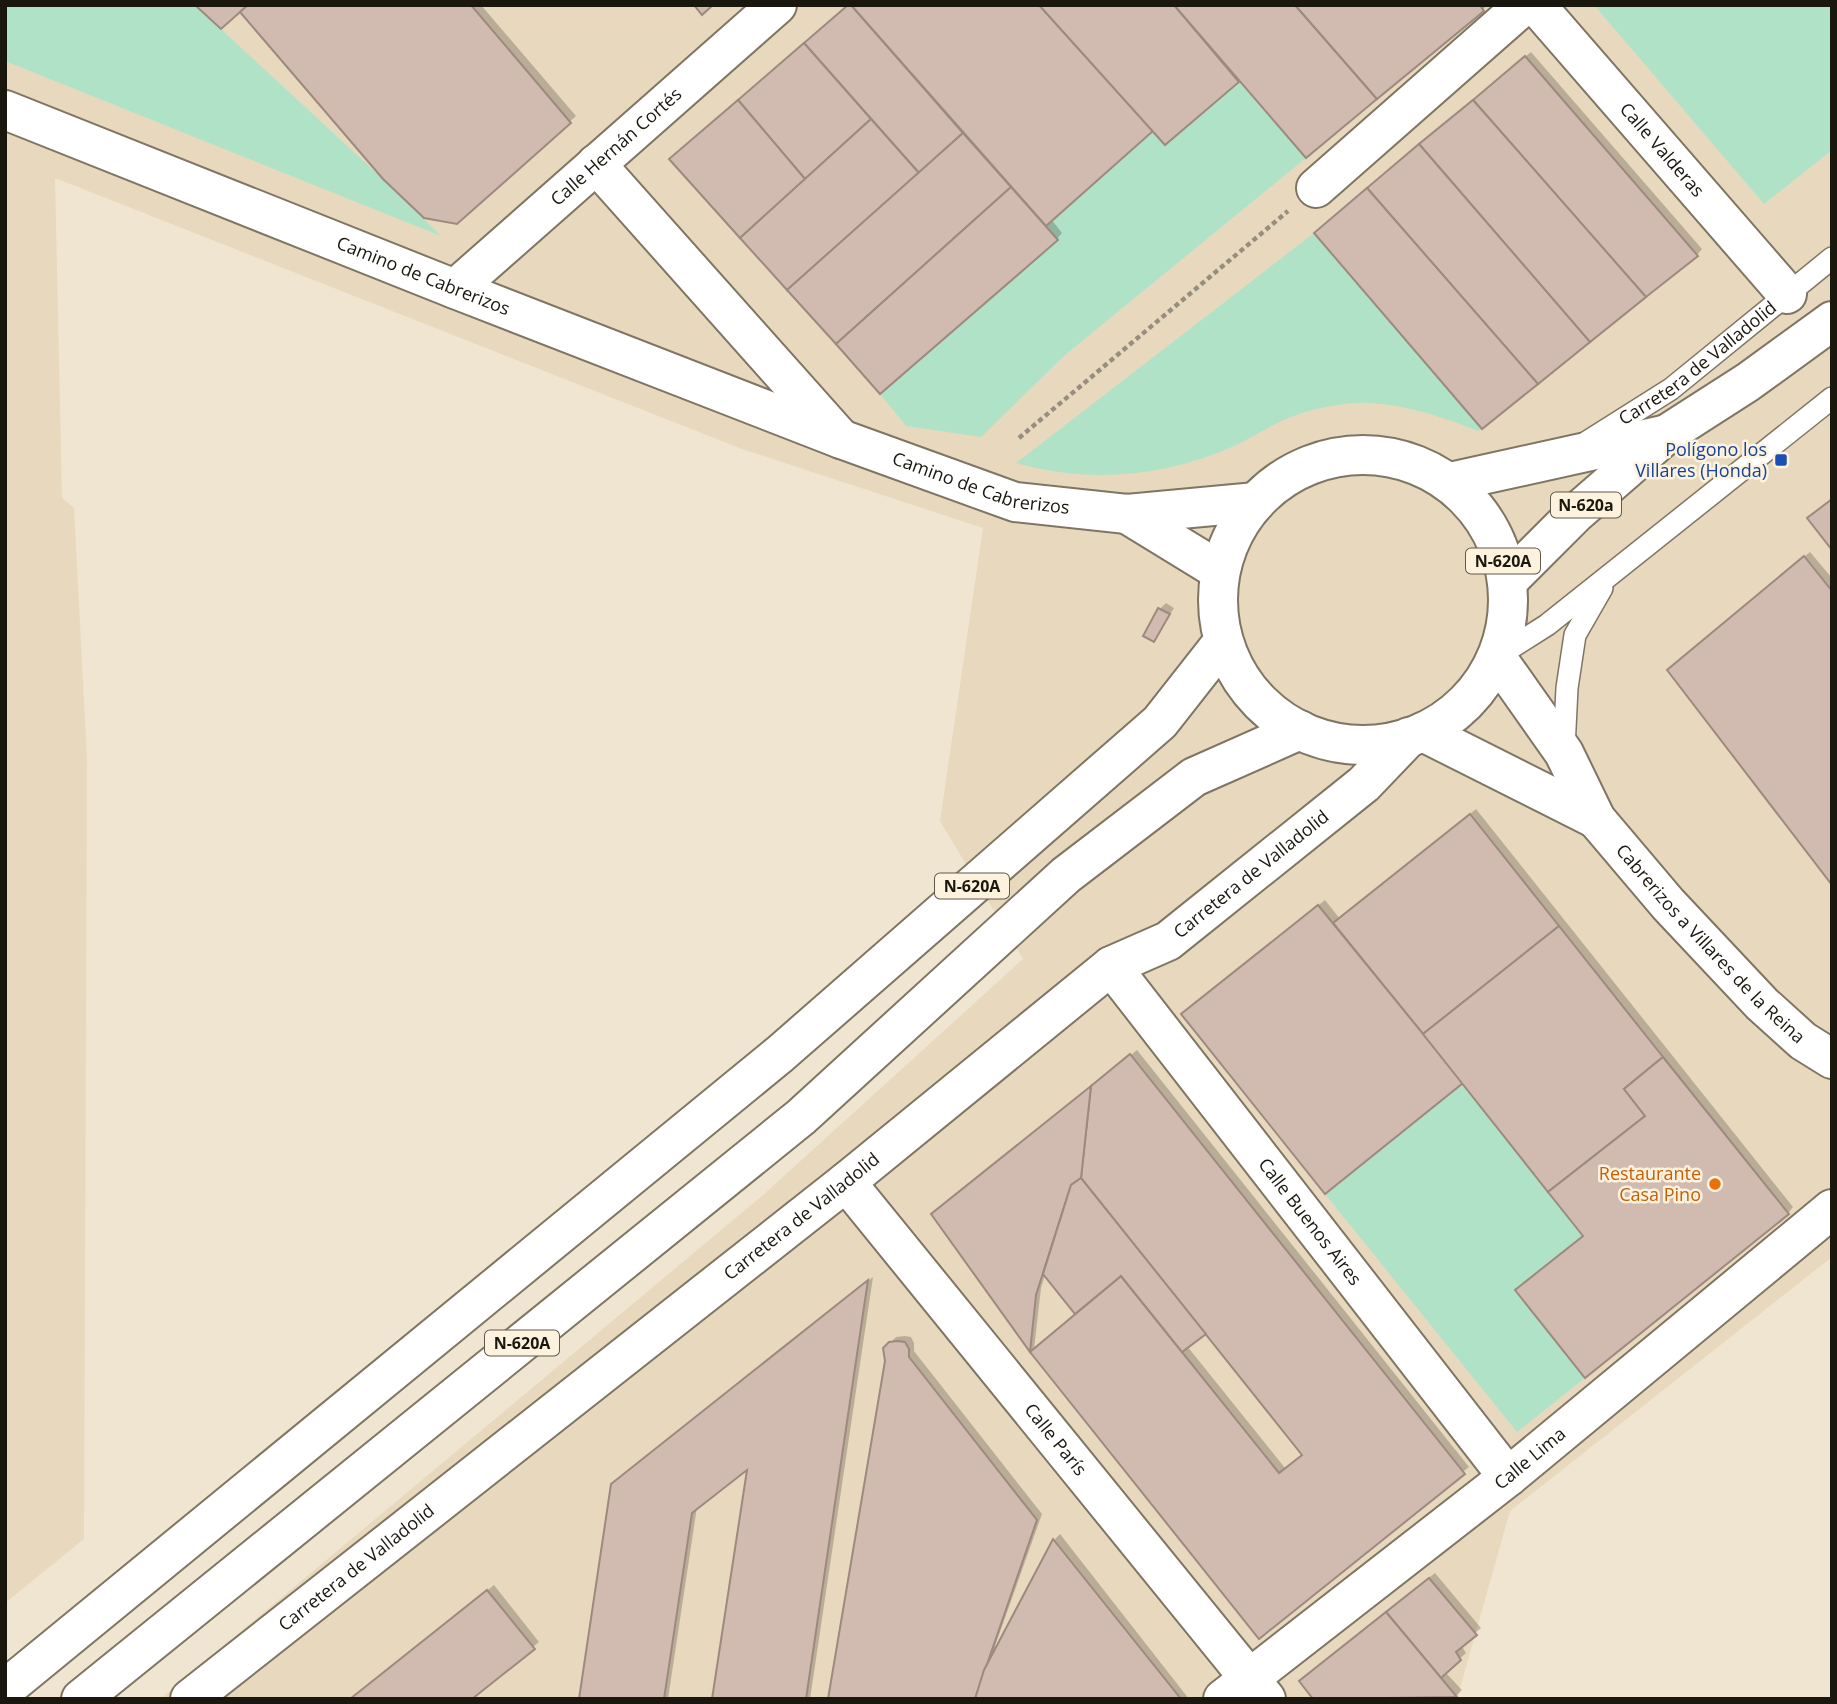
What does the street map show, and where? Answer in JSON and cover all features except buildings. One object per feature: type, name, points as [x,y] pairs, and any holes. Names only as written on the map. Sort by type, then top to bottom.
[{"type":"main road","name":"Calle Hernán Cortés","points":[[455,289],[777,5]]},
{"type":"main road","points":[[1316,188],[1524,5]]},
{"type":"main road","name":"Calle Valderas","points":[[1536,5],[1787,294]]},
{"type":"main road","name":"Camino de Cabrerizos","points":[[5,110],[841,439],[1015,502],[1127,514],[1256,502]]},
{"type":"main road","name":"Camino de Cabrerizos","points":[[596,164],[841,439]]},
{"type":"main road","name":"Carretera de Valladolid","points":[[1508,581],[1575,514],[1667,434],[1748,382],[1832,321]]},
{"type":"main road","name":"Carretera de Valladolid","points":[[1450,482],[1667,434]]},
{"type":"main road","name":"N-620A","points":[[1371,455],[1410,465],[1450,482],[1478,509],[1496,538],[1508,581],[1507,629],[1497,657],[1464,702],[1443,721],[1416,734],[1354,743],[1326,739],[1300,730],[1275,717],[1254,701],[1239,683],[1222,643],[1217,607],[1220,571],[1233,534],[1256,502],[1290,475],[1329,459],[1371,455]]},
{"type":"main road","name":"Camino de Cabrerizos","points":[[1127,514],[1220,571]]},
{"type":"main road","name":"N-620A","points":[[5,1689],[780,1054],[1160,722],[1222,643]]},
{"type":"main road","name":"Cabrerizos a Villares de la Reina","points":[[1497,657],[1564,753],[1596,819],[1668,904],[1762,1004],[1803,1041],[1832,1059]]},
{"type":"main road","name":"N-620A","points":[[82,1699],[800,1117],[1066,875],[1194,777],[1300,730]]},
{"type":"main road","name":"Carretera de Valladolid","points":[[190,1699],[846,1182],[1111,966],[1168,941],[1364,783],[1416,734]]},
{"type":"main road","name":"Cabrerizos a Villares de la Reina","points":[[1416,734],[1596,819]]},
{"type":"main road","name":"Calle Buenos Aires","points":[[1111,966],[1508,1477]]},
{"type":"main road","name":"Calle París","points":[[846,1182],[1246,1692]]},
{"type":"main road","name":"Calle Lima","points":[[1246,1692],[1832,1209]]},
{"type":"lane","name":"Carretera de Valladolid","points":[[1559,460],[1671,388],[1832,258]]},
{"type":"lane","points":[[1497,657],[1547,625],[1832,398]]},
{"type":"lane","points":[[1564,753],[1567,688],[1575,635],[1608,577]]},
{"type":"path","points":[[1019,438],[1316,188]]},
{"type":"shaded area","points":[[5,5],[1832,5],[1832,1257],[1510,1511],[1457,1699],[160,1699],[763,1195],[1023,959],[940,821],[983,528],[742,449],[55,178],[62,498],[74,508],[87,759],[84,1539],[5,1603]]},
{"type":"green space","points":[[5,5],[195,5],[441,236],[5,61]]},
{"type":"green space","points":[[1594,5],[1832,5],[1832,150],[1764,204]]},
{"type":"green space","points":[[1239,82],[1306,158],[1065,355],[981,437],[906,426],[880,394],[1057,240],[1046,226],[1153,131],[1166,145]]},
{"type":"green space","points":[[1314,233],[1482,429],[1478,431],[1401,407],[1354,403],[1298,414],[1234,446],[1181,465],[1154,471],[1071,474],[1016,463]]},
{"type":"green space","points":[[1463,1083],[1583,1236],[1515,1290],[1585,1378],[1517,1432],[1325,1194]]},
{"type":"place","name":"Polígono los Villares (Honda)","points":[[1781,460]]},
{"type":"place","name":"Restaurante Casa Pino","points":[[1715,1184]]}]
